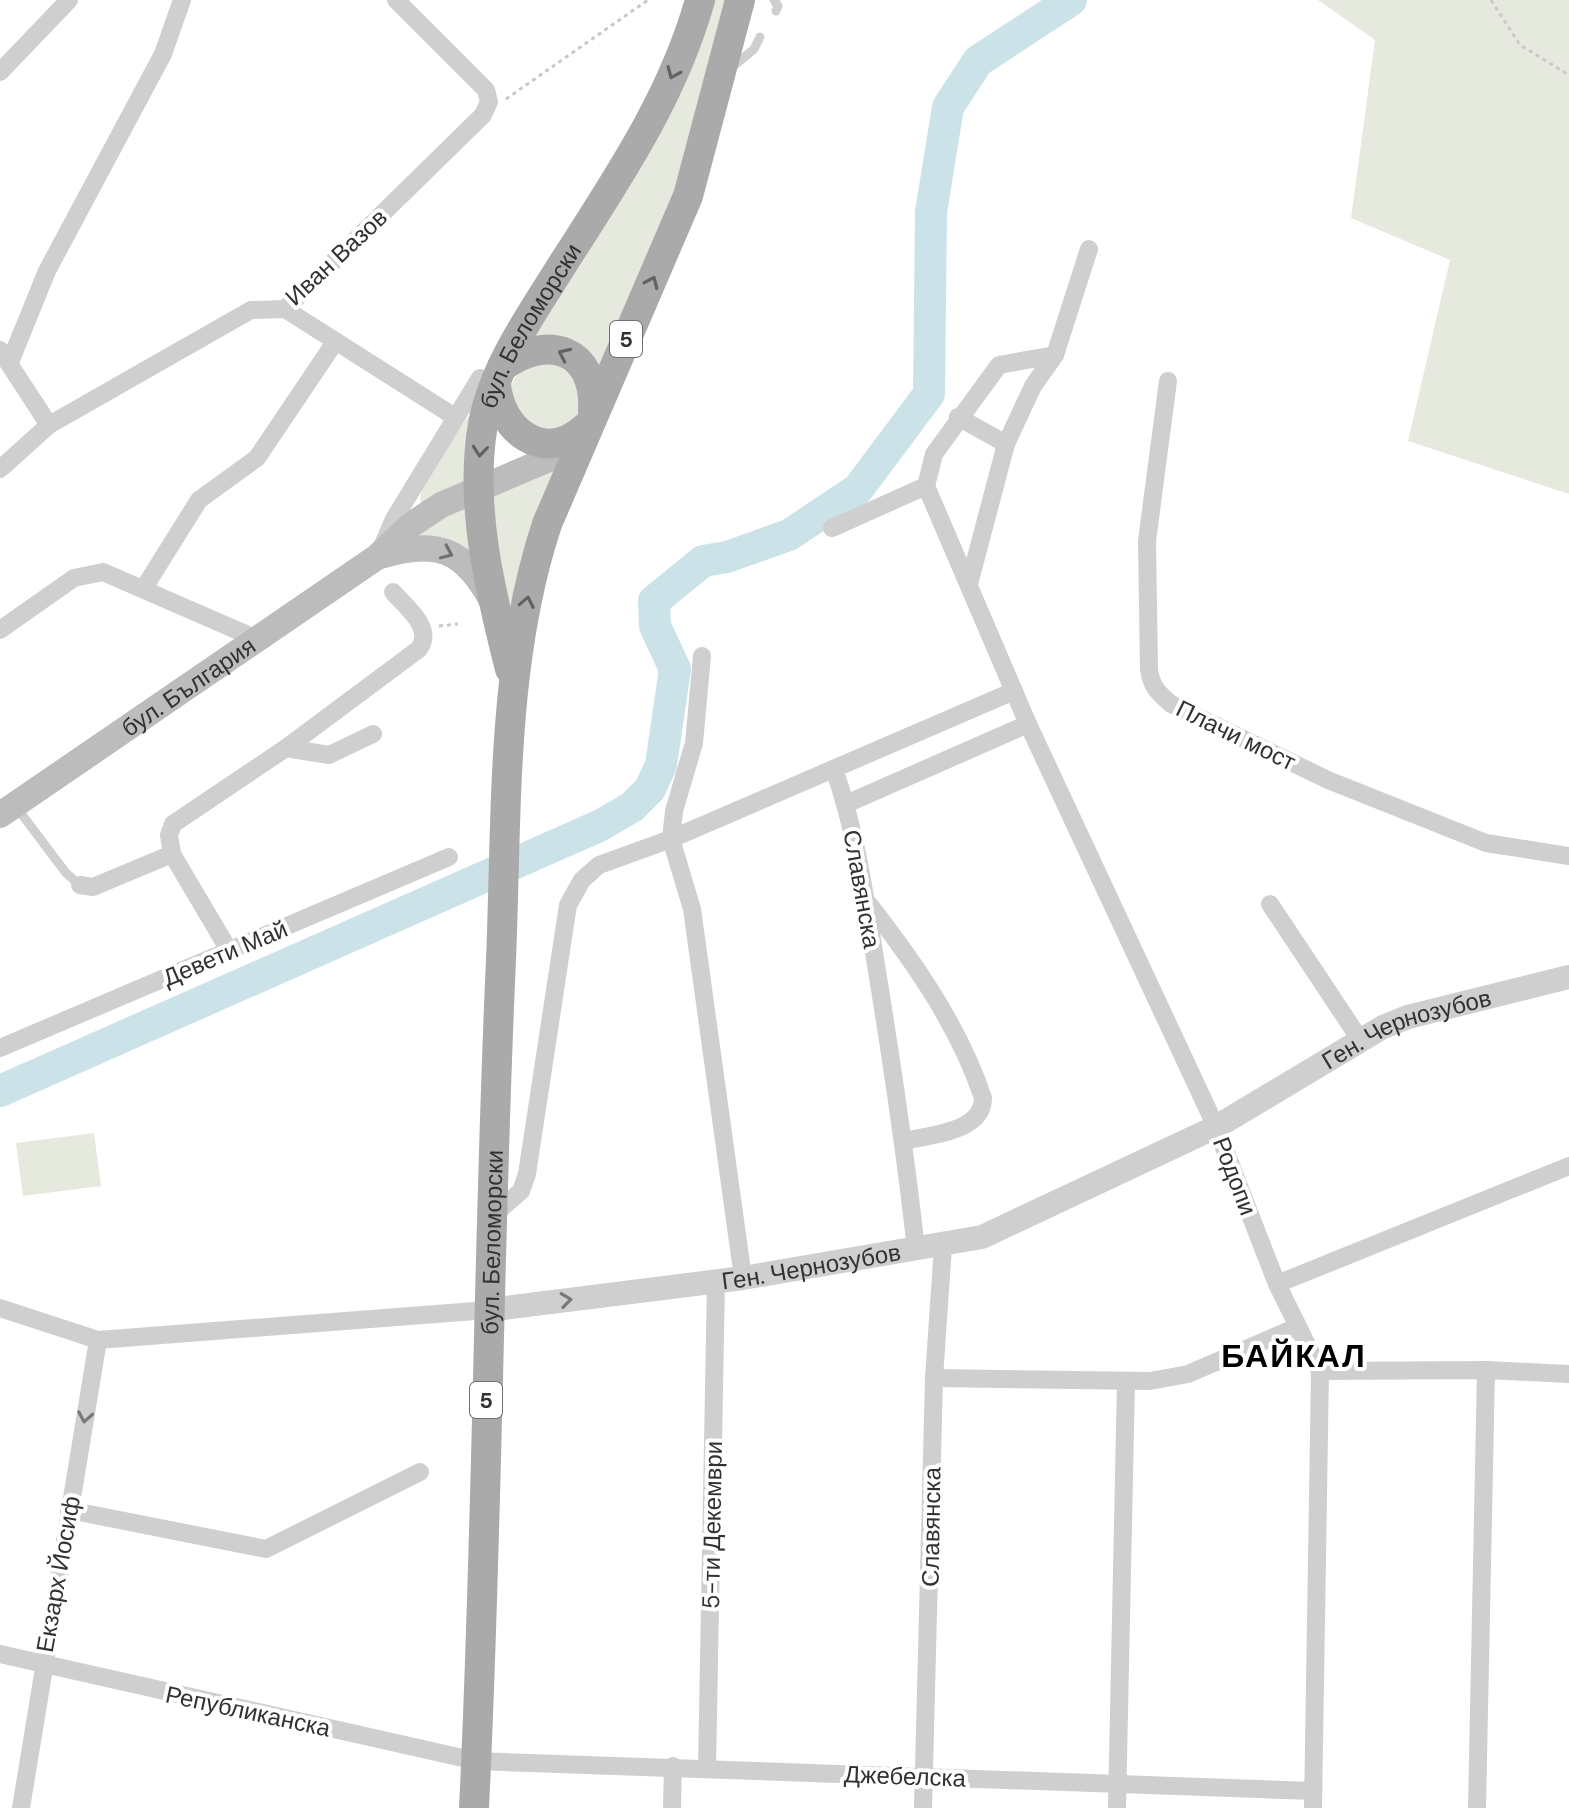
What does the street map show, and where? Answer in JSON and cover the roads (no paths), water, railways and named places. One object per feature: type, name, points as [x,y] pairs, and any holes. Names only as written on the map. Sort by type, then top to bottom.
[{"type":"main road","name":"бул. Беломорски","points":[[512,678],[494,606],[478,488],[483,422],[492,375],[656,113],[700,0]]},
{"type":"main road","name":"бул. Беломорски","points":[[474,1808],[486,1762],[490,1218],[512,678],[537,554],[585,429],[688,196],[740,0]]},
{"type":"main road","points":[[536,349],[560,350],[576,359],[588,375],[593,393],[585,429],[575,436],[555,442],[524,436],[514,430],[500,410],[492,375],[536,349]]},
{"type":"main road","name":"бул. България","points":[[8,810],[377,557],[426,514],[585,429]]},
{"type":"main road","name":"бул. България","points":[[377,557],[421,546],[448,552],[470,568],[494,606]]},
{"type":"street","points":[[0,72],[69,0]]},
{"type":"street","name":"Иван Вазов","points":[[0,469],[49,425],[251,310],[285,309],[483,115],[489,102],[486,90],[396,0]]},
{"type":"street","points":[[49,425],[5,356],[163,54],[179,1]]},
{"type":"street","points":[[969,584],[1006,444],[1033,386],[1055,355],[1089,249]]},
{"type":"street","points":[[285,309],[455,417]]},
{"type":"street","points":[[144,588],[199,500],[257,458],[335,342]]},
{"type":"street","points":[[832,528],[926,486],[934,454],[958,417],[999,365],[1055,355]]},
{"type":"street","points":[[377,557],[394,519],[455,417],[492,375]]},
{"type":"street","name":"Плачи мост","points":[[1168,381],[1147,541],[1149,669],[1151,683],[1158,693],[1171,704],[1328,780],[1472,838],[1569,856]]},
{"type":"street","points":[[958,417],[1006,444]]},
{"type":"street","name":"Родопи","points":[[926,486],[1028,724],[1216,1127],[1277,1284],[1320,1371],[1313,1800]]},
{"type":"street","points":[[0,630],[87,572],[103,572],[257,639]]},
{"type":"street","points":[[230,952],[172,854],[169,835],[173,824],[286,748],[419,649],[424,642],[423,627],[393,592]]},
{"type":"street","points":[[702,656],[694,743],[674,811],[671,839],[692,909],[743,1278]]},
{"type":"street","points":[[490,1218],[521,1191],[527,1174],[568,905],[575,890],[599,865],[671,839],[1014,691]]},
{"type":"street","points":[[846,804],[1028,724]]},
{"type":"street","points":[[286,748],[329,755],[373,734]]},
{"type":"street","name":"Славянска","points":[[834,769],[846,804],[865,899],[904,1141],[916,1250]]},
{"type":"street","points":[[80,885],[93,887],[172,854]]},
{"type":"street","name":"Девети Май","points":[[0,1048],[449,857]]},
{"type":"street","points":[[865,899],[905,951],[943,1011],[983,1098],[980,1113],[972,1121],[904,1141]]},
{"type":"street","points":[[1270,904],[1361,1041]]},
{"type":"street","name":"Ген. Чернозубов","points":[[0,1308],[98,1340],[488,1310],[743,1278],[943,1246],[982,1237],[1028,1217],[1216,1127],[1361,1041],[1408,1017],[1569,977]]},
{"type":"street","points":[[1277,1284],[1569,1166]]},
{"type":"street","name":"Славянска","points":[[923,1808],[934,1378],[943,1246]]},
{"type":"street","name":"5-ти Декември","points":[[707,1768],[716,1281]]},
{"type":"street","points":[[934,1378],[1126,1381],[1188,1374],[1297,1327]]},
{"type":"street","name":"Екзарх Йосиф","points":[[21,1808],[98,1340]]},
{"type":"street","points":[[1320,1371],[1486,1370],[1569,1374]]},
{"type":"street","points":[[1477,1808],[1486,1370]]},
{"type":"street","points":[[1117,1808],[1126,1381]]},
{"type":"street","points":[[69,1510],[266,1549],[420,1472]]},
{"type":"street","name":"Републиканска","points":[[0,1654],[486,1762]]},
{"type":"street","name":"Джебелска","points":[[486,1762],[1118,1783],[1313,1800]]},
{"type":"street","points":[[672,1808],[673,1766]]},
{"type":"lane","points":[[719,80],[754,49],[760,37]]},
{"type":"lane","points":[[8,810],[80,885]]},
{"type":"waterway","points":[[0,1091],[599,826],[632,807],[650,789],[661,765],[675,669],[655,626],[654,601],[703,561],[727,557],[789,535],[858,489],[929,394],[931,212],[948,107],[978,61],[1071,0]]},
{"type":"district","name":"БАЙКАЛ","points":[[1294,1356]]}]
